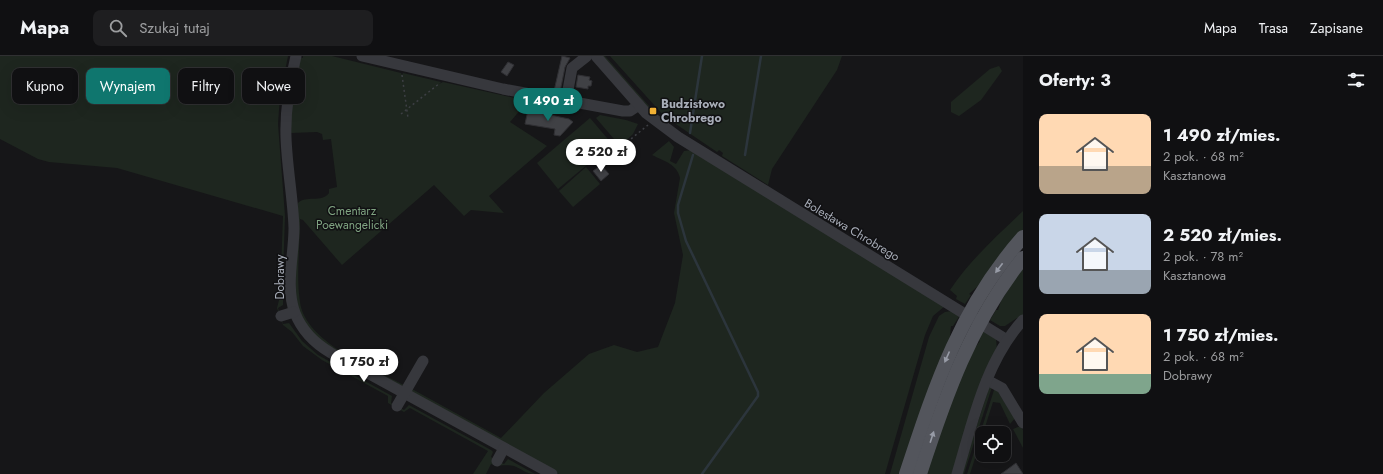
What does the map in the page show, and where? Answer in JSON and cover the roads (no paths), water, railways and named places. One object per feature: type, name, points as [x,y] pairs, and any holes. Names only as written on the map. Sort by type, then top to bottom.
[{"type":"main road","points":[[906,474],[938,379],[979,310],[996,272],[1023,238]]},
{"type":"main road","points":[[979,310],[1001,288],[1023,258]]},
{"type":"main road","points":[[920,474],[970,326]]},
{"type":"street","name":"Dobrawy","points":[[296,56],[289,88],[286,119],[294,230],[291,295],[294,312],[308,336],[322,348],[552,474]]},
{"type":"street","points":[[362,56],[503,89],[566,101],[623,111],[630,111],[639,105]]},
{"type":"street","points":[[566,101],[572,68],[591,56]]},
{"type":"street","name":"Bolesława Chrobrego","points":[[591,56],[639,105],[660,124],[684,142],[1007,340]]},
{"type":"street","points":[[281,316],[294,312]]},
{"type":"street","points":[[957,474],[987,380],[996,359],[1007,340],[1023,320]]},
{"type":"street","points":[[397,406],[423,361]]},
{"type":"street","points":[[987,380],[1002,388],[1023,423]]},
{"type":"street","points":[[497,461],[504,448]]},
{"type":"waterway","points":[[690,133],[702,56]]},
{"type":"waterway","points":[[745,155],[761,56]]},
{"type":"waterway","points":[[693,155],[678,205],[678,213],[686,241],[758,392],[758,396],[702,474]]},
{"type":"place","name":"Budzistowo Chrobrego","points":[[653,111]]},
{"type":"park label","name":"Cmentarz Poewangelicki","points":[[352,218]]}]
